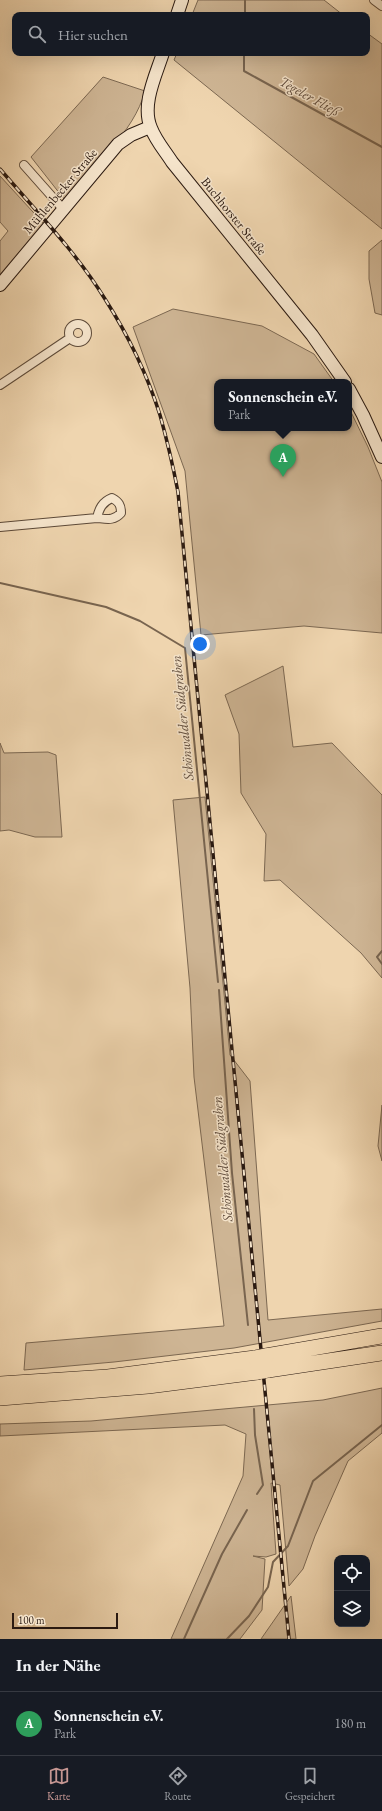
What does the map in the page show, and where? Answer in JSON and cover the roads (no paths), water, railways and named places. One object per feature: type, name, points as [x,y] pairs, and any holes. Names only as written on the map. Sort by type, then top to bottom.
[{"type":"highway","points":[[0,1398],[148,1386],[261,1364],[382,1336]]},
{"type":"highway","points":[[0,1384],[108,1377],[382,1353]]},
{"type":"main road","points":[[178,12],[182,0]]},
{"type":"main road","name":"Buchhorster Straße","points":[[162,56],[149,100],[148,113],[150,127],[172,162],[312,335],[343,379]]},
{"type":"main road","name":"Mühlenbecker Straße","points":[[0,285],[118,144],[131,135],[150,127]]},
{"type":"main road","points":[[352,395],[363,415],[382,458]]},
{"type":"street","points":[[374,0],[382,6]]},
{"type":"street","points":[[24,165],[63,209]]},
{"type":"street","points":[[0,385],[70,338]]},
{"type":"street","points":[[0,527],[97,518]]},
{"type":"waterway","name":"Tegeler Fließ","points":[[245,0],[245,12]]},
{"type":"waterway","name":"Tegeler Fließ","points":[[244,56],[244,71],[382,147]]},
{"type":"waterway","name":"Schönwalder Südgraben","points":[[0,583],[106,607],[140,621],[185,648],[218,982]]},
{"type":"waterway","points":[[382,951],[377,957],[382,964]]},
{"type":"waterway","name":"Schönwalder Südgraben","points":[[219,990],[232,1173],[248,1325]]},
{"type":"waterway","name":"Schönwalder Südgraben","points":[[254,1409],[255,1435],[263,1485],[257,1494]]},
{"type":"waterway","points":[[227,1639],[249,1616],[268,1587],[273,1562],[288,1546],[313,1481],[382,1425]]},
{"type":"waterway","name":"Schönwalder Südgraben","points":[[184,1639],[222,1554],[247,1510]]},
{"type":"railway","points":[[0,169],[55,232],[81,265],[105,299],[121,327],[143,370],[155,400],[165,434],[178,492],[289,1639]]},
{"type":"place","name":"Sonnenschein e.V.","points":[[283,477]]}]
